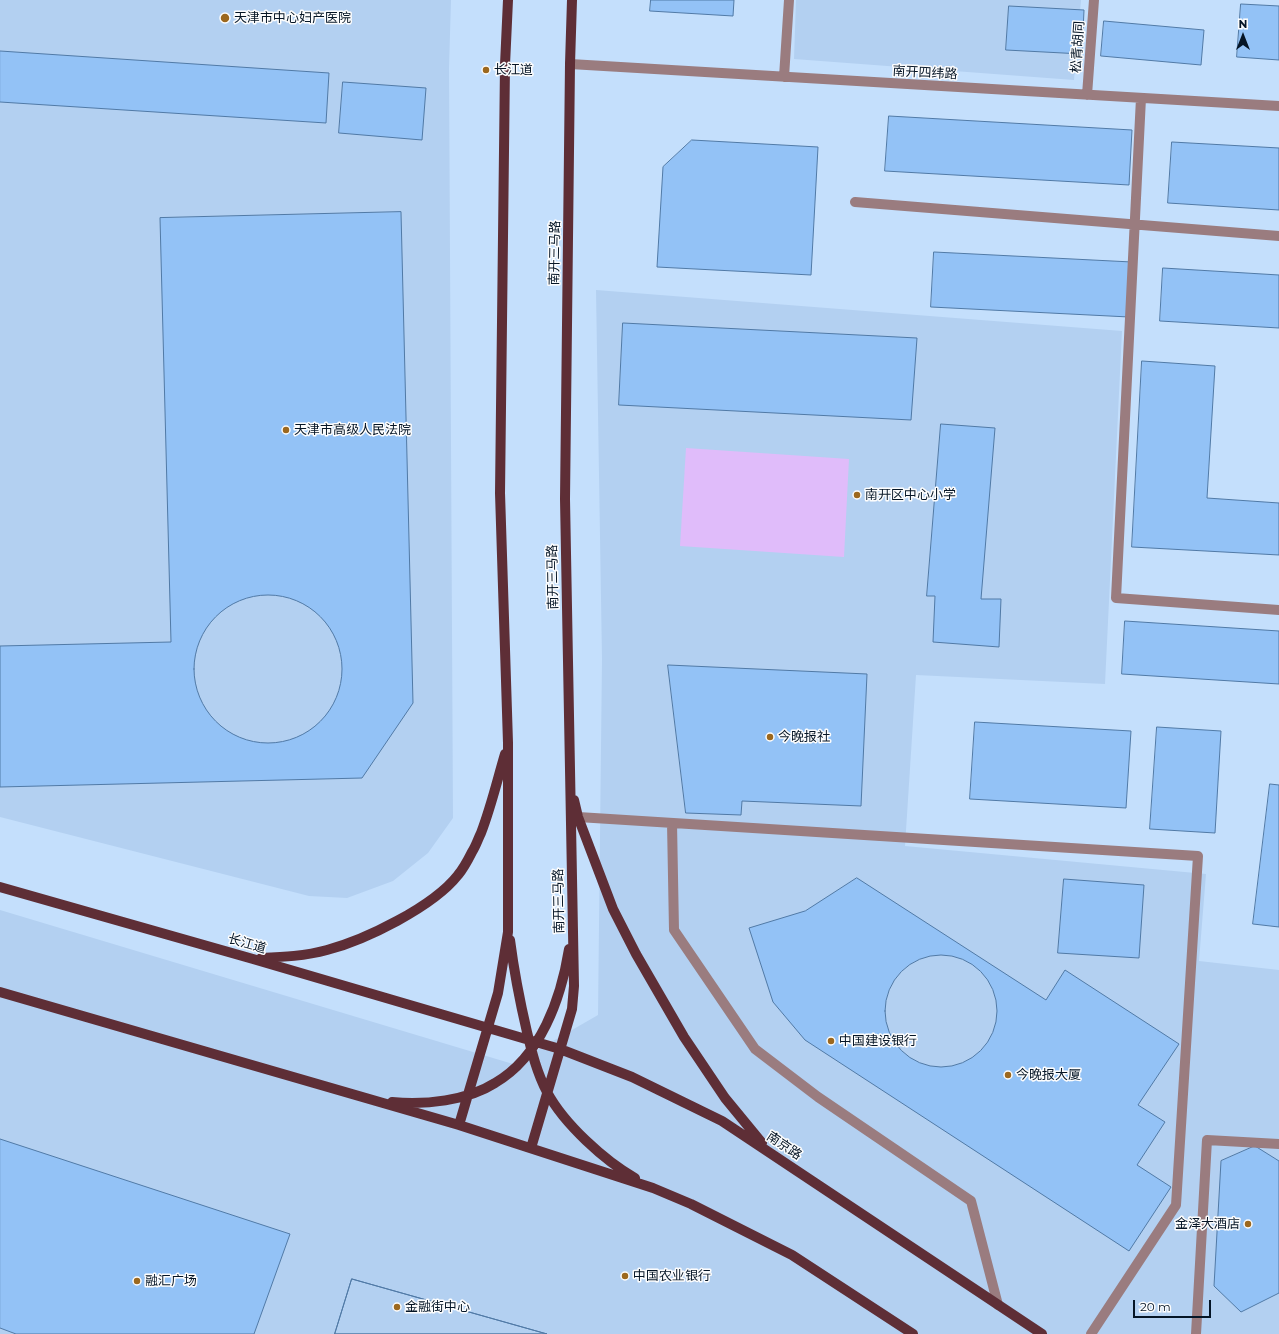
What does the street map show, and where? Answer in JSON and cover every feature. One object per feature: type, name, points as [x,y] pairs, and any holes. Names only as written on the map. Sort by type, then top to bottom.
[{"type":"main road","points":[[459,1125],[498,992],[508,932],[508,743],[500,493],[505,65],[508,0]]},
{"type":"main road","name":"南开三马路","points":[[531,1148],[572,1009],[574,986],[564,499],[572,0]]},
{"type":"main road","points":[[253,959],[300,955],[335,948],[387,926],[415,910],[439,893],[457,876],[473,851],[486,819],[508,743]]},
{"type":"main road","points":[[570,782],[578,817],[613,909],[659,996],[684,1037],[725,1098],[770,1153]]},
{"type":"main road","name":"长江道","points":[[0,887],[487,1027]]},
{"type":"main road","points":[[508,918],[519,994],[532,1044],[537,1071],[547,1093],[578,1132],[596,1149],[632,1177],[792,1255],[913,1334]]},
{"type":"main road","points":[[368,1099],[414,1103],[455,1099],[495,1084],[522,1062],[549,1018],[560,989],[573,924]]},
{"type":"main road","points":[[0,992],[459,1125],[653,1188]]},
{"type":"main road","name":"南京路","points":[[487,1027],[532,1044],[560,1049],[632,1077],[722,1121],[1042,1334]]},
{"type":"street","points":[[784,77],[789,0]]},
{"type":"street","name":"松青胡同","points":[[1087,95],[1094,0]]},
{"type":"street","name":"南开四纬路","points":[[570,64],[1279,106]]},
{"type":"street","points":[[1141,98],[1116,598],[1279,610]]},
{"type":"street","points":[[855,202],[1279,236]]},
{"type":"street","points":[[578,817],[1198,856],[1176,1205],[1091,1334]]},
{"type":"street","points":[[672,822],[674,930],[755,1049],[818,1097],[971,1200],[998,1304]]},
{"type":"street","points":[[1196,1334],[1207,1140],[1279,1144]]},
{"type":"shaded area","points":[[0,0],[451,0],[449,68],[453,818],[428,853],[393,881],[347,898],[309,896],[0,817]]},
{"type":"shaded area","points":[[796,0],[1081,0],[1074,80],[794,59]]},
{"type":"shaded area","points":[[596,290],[1122,331],[1105,684],[916,675],[905,846],[1206,874],[1199,961],[1279,970],[1279,1334],[0,1334],[0,910],[513,1064],[598,1015],[602,659]]},
{"type":"shaded area","points":[[686,448],[849,459],[844,557],[680,546]]},
{"type":"building","points":[[651,0],[734,0],[733,16],[650,11]]},
{"type":"building","points":[[1241,4],[1279,6],[1279,60],[1237,57]]},
{"type":"building","points":[[1009,6],[1084,10],[1082,54],[1006,50]]},
{"type":"building","points":[[1104,21],[1204,30],[1201,65],[1101,56]]},
{"type":"building","points":[[0,51],[329,73],[326,123],[0,102]]},
{"type":"building","points":[[343,82],[426,88],[422,140],[339,133]]},
{"type":"building","points":[[889,116],[1132,130],[1129,185],[885,171]]},
{"type":"building","points":[[692,140],[818,147],[811,275],[657,267],[663,167]]},
{"type":"building","points":[[1172,142],[1279,148],[1279,210],[1168,203]]},
{"type":"building","name":"天津市高级人民法院","points":[[401,212],[413,703],[362,778],[0,787],[0,646],[171,642],[160,218]]},
{"type":"building","points":[[934,252],[1132,262],[1129,317],[931,307]]},
{"type":"building","points":[[1163,268],[1279,275],[1279,328],[1160,321]]},
{"type":"building","points":[[623,323],[917,338],[911,420],[619,405]]},
{"type":"building","points":[[1142,361],[1215,366],[1207,498],[1279,503],[1279,555],[1132,547]]},
{"type":"building","points":[[941,424],[995,428],[981,599],[1001,599],[999,647],[933,642],[935,596],[927,596]]},
{"type":"building","points":[[261,595],[275,595],[289,598],[303,604],[315,612],[325,622],[333,634],[339,648],[342,669],[339,690],[333,704],[325,716],[315,726],[303,734],[289,740],[275,743],[261,743],[247,740],[233,734],[221,726],[211,716],[203,704],[197,690],[194,676],[194,662],[197,648],[203,634],[211,622],[221,612],[233,604],[247,598]]},
{"type":"building","points":[[1125,621],[1279,631],[1279,684],[1122,674]]},
{"type":"building","name":"今晚报社","points":[[668,665],[867,674],[861,806],[742,801],[741,815],[686,813]]},
{"type":"building","points":[[975,722],[1131,731],[1126,808],[970,799]]},
{"type":"building","points":[[1157,727],[1221,731],[1215,833],[1150,829]]},
{"type":"building","points":[[1270,784],[1279,785],[1279,927],[1253,924]]},
{"type":"building","name":"今晚报大厦","points":[[857,878],[1046,1000],[1065,970],[1179,1044],[1138,1105],[1165,1122],[1137,1165],[1171,1187],[1129,1251],[805,1040],[773,1002],[749,928],[805,911]]},
{"type":"building","points":[[1064,879],[1144,885],[1139,958],[1058,953]]},
{"type":"building","name":"今晚报大厦","points":[[941,955],[962,960],[972,965],[980,972],[987,980],[992,990],[997,1011],[992,1032],[987,1042],[980,1050],[972,1057],[962,1062],[941,1067],[920,1062],[910,1057],[902,1050],[895,1042],[890,1032],[885,1011],[890,990],[895,980],[902,972],[910,965],[920,960]]},
{"type":"building","name":"融汇广场","points":[[0,1139],[290,1234],[254,1334],[16,1334],[0,1328]]},
{"type":"building","name":"金泽大酒店","points":[[1255,1146],[1279,1161],[1279,1293],[1241,1312],[1214,1286],[1221,1161]]},
{"type":"building","name":"金融街中心","points":[[352,1279],[547,1334],[335,1334]]},
{"type":"building","name":"金融街中心","points":[[352,1279],[547,1334],[335,1334]]},
{"type":"place","name":"天津市中心妇产医院","points":[[225,18]]},
{"type":"place","name":"长江道","points":[[486,70]]},
{"type":"place","name":"天津市高级人民法院","points":[[286,430]]},
{"type":"place","name":"南开区中心小学","points":[[857,495]]},
{"type":"place","name":"今晚报社","points":[[770,737]]},
{"type":"place","name":"中国建设银行","points":[[831,1041]]},
{"type":"place","name":"今晚报大厦","points":[[1008,1075]]},
{"type":"place","name":"金泽大酒店","points":[[1248,1224]]},
{"type":"place","name":"中国农业银行","points":[[625,1276]]},
{"type":"place","name":"融汇广场","points":[[137,1281]]},
{"type":"place","name":"金融街中心","points":[[397,1307]]}]
